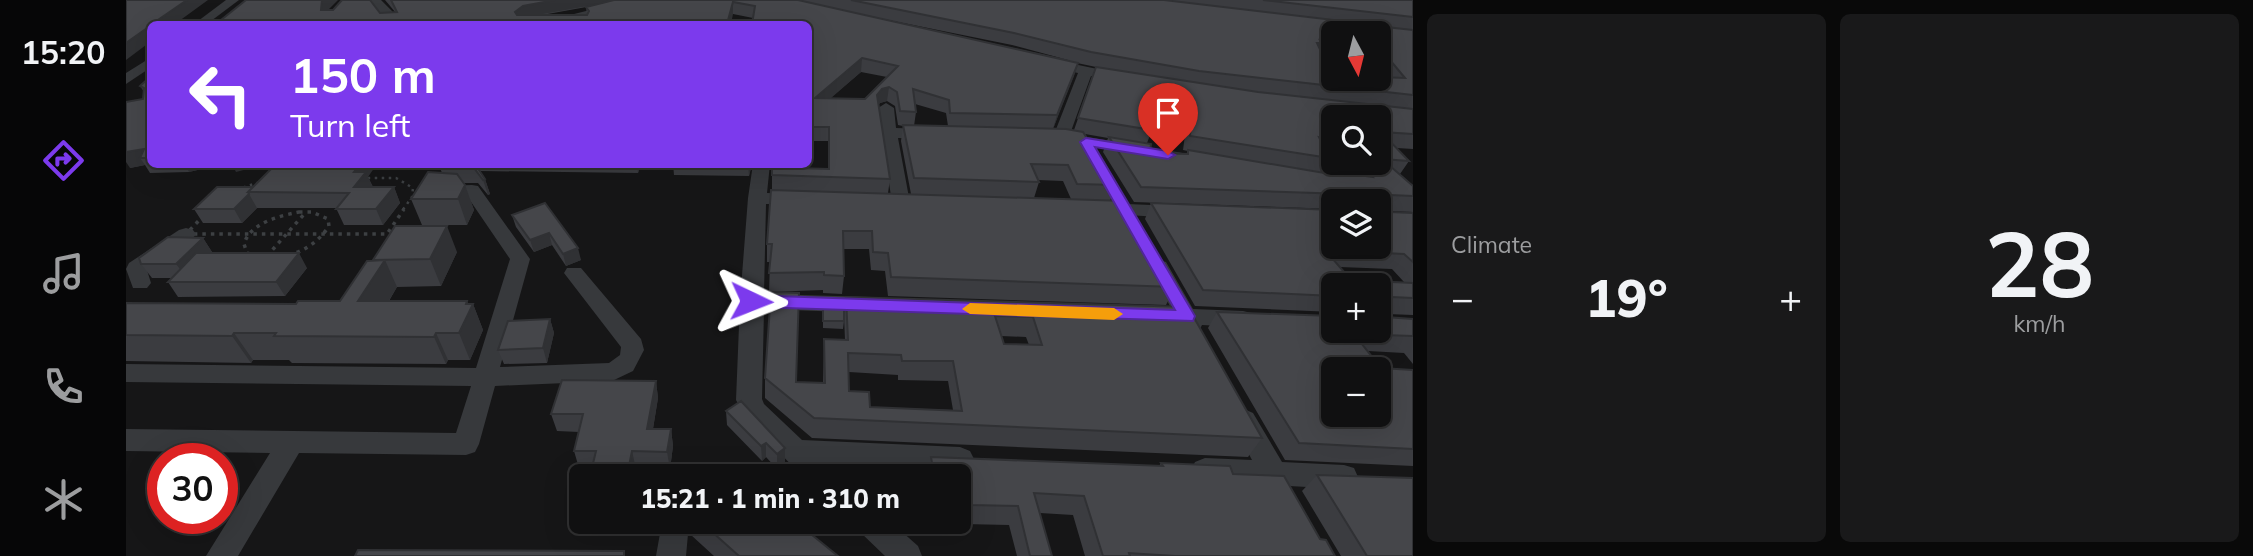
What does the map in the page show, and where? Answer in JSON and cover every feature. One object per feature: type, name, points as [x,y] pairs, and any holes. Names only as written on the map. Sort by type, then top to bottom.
[{"type":"street","points":[[204,21],[233,0]]},
{"type":"street","points":[[375,0],[392,21]]},
{"type":"street","points":[[561,21],[554,20],[610,8]]},
{"type":"street","points":[[1035,59],[1084,72],[1139,81]]},
{"type":"street","points":[[126,80],[147,64]]},
{"type":"street","points":[[1084,72],[1054,137],[1196,160]]},
{"type":"street","points":[[886,108],[901,203]]},
{"type":"street","points":[[889,133],[942,134]]},
{"type":"street","points":[[1086,142],[1100,164]]},
{"type":"street","points":[[761,168],[751,301],[749,400],[755,411],[807,464]]},
{"type":"street","points":[[1113,187],[1200,341]]},
{"type":"street","points":[[126,440],[466,444],[520,259],[472,190],[440,191]]},
{"type":"street","points":[[757,198],[822,200]]},
{"type":"street","points":[[1087,209],[1196,212]]},
{"type":"street","points":[[134,273],[186,234]]},
{"type":"street","points":[[126,373],[485,377],[612,372],[626,364],[633,356],[633,345],[574,274]]},
{"type":"street","points":[[751,301],[887,306]]},
{"type":"street","points":[[1146,315],[1267,320]]},
{"type":"street","points":[[1233,401],[1280,485]]},
{"type":"street","points":[[220,556],[292,442]]},
{"type":"street","points":[[793,451],[985,460]]},
{"type":"street","points":[[1177,469],[1280,485],[1371,478]]},
{"type":"street","points":[[671,556],[673,534]]},
{"type":"street","points":[[883,534],[907,556]]},
{"type":"path","points":[[273,178],[396,178],[413,188],[412,197],[387,234],[186,234],[224,195],[239,186],[273,178]]},
{"type":"path","points":[[327,186],[334,178]]},
{"type":"path","points":[[259,266],[312,204]]},
{"type":"path","points":[[305,212],[328,219],[329,226],[325,234],[307,248],[266,258],[247,253],[243,248],[249,234],[271,219],[305,212]]},
{"type":"building","points":[[126,0],[187,0],[156,21],[147,21],[147,28],[126,43]]},
{"type":"building","points":[[246,0],[322,0],[321,10],[333,10],[342,0],[370,0],[380,13],[397,12],[391,0],[555,0],[523,6],[515,12],[517,15],[587,15],[589,11],[586,7],[614,0],[798,0],[1078,63],[1057,115],[950,113],[949,100],[913,89],[916,112],[900,111],[897,92],[889,87],[882,89],[877,95],[890,179],[772,175],[772,168],[829,169],[829,127],[812,127],[812,21],[752,21],[755,6],[733,2],[728,21],[220,21]],"holes":[[[862,58],[898,66],[865,99],[815,98]]]},
{"type":"building","points":[[851,0],[1164,0],[1342,21],[1321,21],[1321,43],[1317,43],[1321,52],[1321,85],[1199,71],[1091,52],[1014,33]]},
{"type":"building","points":[[1263,0],[1413,0],[1413,17]]},
{"type":"building","points":[[1391,28],[1413,30],[1413,95],[1377,91],[1391,91],[1391,77],[1405,78],[1391,61]]},
{"type":"building","points":[[1096,67],[1258,92],[1377,105],[1321,105],[1321,157],[1190,136],[1191,121],[1156,116],[1152,130],[1078,118]]},
{"type":"building","points":[[147,80],[147,158],[140,158],[144,149],[126,152],[126,102],[143,99],[144,88],[140,86]]},
{"type":"building","points":[[1391,107],[1413,109],[1413,134],[1391,133]]},
{"type":"building","points":[[903,125],[1066,129],[1083,132],[1116,185],[1077,184],[1068,165],[1031,164],[1039,182],[914,178]]},
{"type":"building","points":[[1109,137],[1151,144],[1150,153],[1188,154],[1188,150],[1321,172],[1321,175],[1373,177],[1372,175],[1391,175],[1391,167],[1413,186],[1413,196],[1391,195],[1391,189],[1321,189],[1321,193],[1141,187]]},
{"type":"building","points":[[1391,142],[1409,161],[1391,160]]},
{"type":"building","points":[[272,168],[357,168],[354,172],[366,172],[354,187],[394,187],[376,209],[336,209],[349,193],[248,192]]},
{"type":"building","points":[[474,168],[478,168],[485,179],[483,180]]},
{"type":"building","points":[[428,172],[457,174],[465,185],[458,199],[411,199]]},
{"type":"building","points":[[217,187],[253,187],[234,209],[194,209]]},
{"type":"building","points":[[771,190],[1126,201],[1175,287],[891,277],[888,253],[873,252],[872,231],[843,231],[844,276],[824,275],[824,272],[769,273],[772,244],[767,244]]},
{"type":"building","points":[[545,203],[578,248],[563,254],[549,233],[530,240],[512,215]]},
{"type":"building","points":[[1151,203],[1321,210],[1321,259],[1333,259],[1345,273],[1321,273],[1321,295],[1203,290]]},
{"type":"building","points":[[1391,212],[1413,213],[1413,262],[1404,254],[1391,253]]},
{"type":"building","points":[[395,226],[447,226],[430,259],[373,260]]},
{"type":"building","points":[[168,237],[203,238],[176,264],[141,264],[139,258]]},
{"type":"building","points":[[196,253],[299,253],[276,282],[168,282]]},
{"type":"building","points":[[385,260],[358,301],[467,301],[466,304],[473,304],[459,333],[436,333],[434,337],[274,336],[276,333],[234,333],[232,336],[126,335],[126,303],[296,304],[298,301],[340,301],[367,261]]},
{"type":"building","points":[[1391,282],[1413,283],[1413,298],[1392,297],[1391,300]]},
{"type":"building","points":[[771,292],[799,293],[796,382],[825,383],[824,339],[848,340],[846,297],[1188,307],[1262,438],[814,418],[765,378]],"holes":[[[995,316],[1033,317],[1042,345],[1004,344]],[[848,353],[901,355],[902,361],[953,361],[962,411],[870,407],[869,392],[849,391]]]},
{"type":"building","points":[[823,306],[844,307],[844,321],[823,321]]},
{"type":"building","points":[[1217,312],[1321,316],[1321,343],[1361,343],[1372,357],[1321,357],[1321,427],[1391,427],[1391,369],[1413,370],[1413,449],[1299,443]]},
{"type":"building","points":[[1391,317],[1413,319],[1413,336],[1391,335]]},
{"type":"building","points":[[550,319],[543,348],[498,350],[508,321]]},
{"type":"building","points":[[562,380],[656,381],[647,429],[671,429],[667,452],[632,451],[629,464],[593,464],[596,451],[574,451],[583,414],[551,414]]},
{"type":"building","points":[[741,401],[785,448],[777,454],[766,443],[761,446],[726,411]]},
{"type":"building","points":[[931,457],[1163,466],[1161,463],[1230,466],[1233,474],[1284,476],[1320,539],[1326,540],[1335,556],[1175,556],[1129,553],[1130,556],[1103,556],[1084,496],[1034,493],[1052,556],[1030,556],[1018,506],[971,505],[971,464],[932,464]]},
{"type":"building","points":[[1317,475],[1413,478],[1413,556],[1367,556]]},
{"type":"building","points":[[714,534],[811,534],[838,556],[739,556]]},
{"type":"building","points":[[358,550],[624,551],[624,556],[355,556]]},
{"type":"slow traffic","points":[[970,309],[1114,314]]},
{"type":"route","points":[[751,301],[1187,316],[1086,142],[1168,155]]}]
